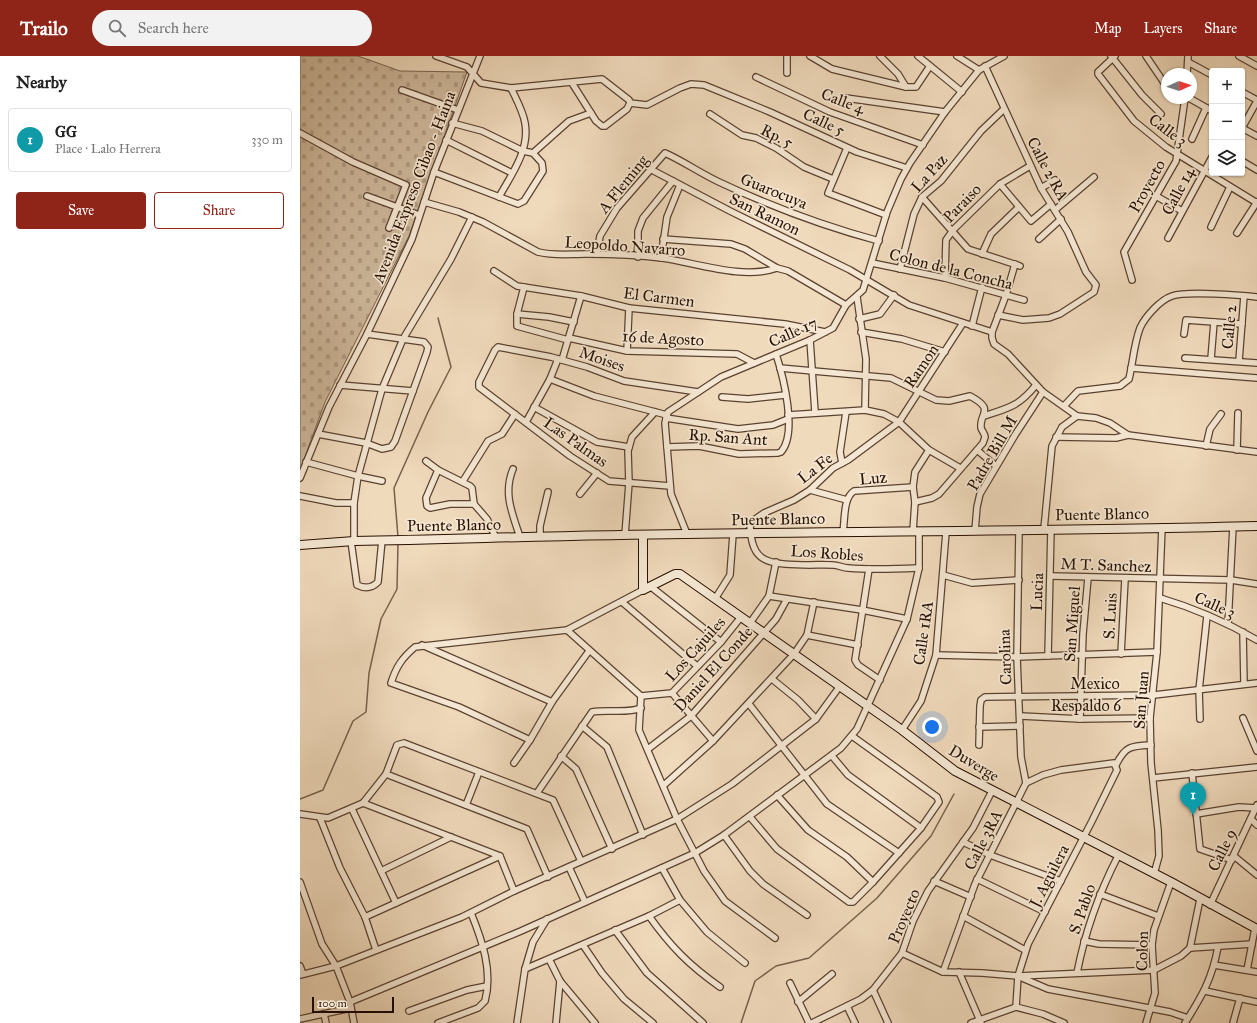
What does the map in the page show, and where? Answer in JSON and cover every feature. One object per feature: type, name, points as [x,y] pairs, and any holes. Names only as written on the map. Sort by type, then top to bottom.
[{"type":"street","points":[[436,56],[467,67],[473,72],[481,83],[511,88],[602,80],[629,100],[630,103],[627,109],[605,126],[602,126],[596,121],[572,83]]},
{"type":"street","name":"Avenida Expreso Cibao - Haina","points":[[300,478],[329,407],[367,334],[412,239],[452,123],[480,56]]},
{"type":"street","points":[[787,56],[787,72]]},
{"type":"street","points":[[810,56],[832,68],[906,87],[916,88],[930,66]]},
{"type":"street","points":[[880,56],[898,74],[906,87]]},
{"type":"street","points":[[918,56],[962,92]]},
{"type":"street","points":[[957,56],[979,70]]},
{"type":"street","name":"Calle 17","points":[[667,417],[668,412],[675,406],[721,377],[810,340],[833,328],[846,305],[857,297],[863,290],[886,216],[906,168],[945,112],[979,70],[1004,56]]},
{"type":"street","points":[[1146,56],[1161,78]]},
{"type":"street","points":[[1239,56],[1257,66]]},
{"type":"street","points":[[1113,57],[1142,95],[1161,114]]},
{"type":"street","name":"Calle 3","points":[[1113,57],[1098,72],[1098,74],[1134,121],[1178,155],[1257,203]]},
{"type":"street","points":[[1188,59],[1209,73]]},
{"type":"street","name":"Calle 2 RA","points":[[985,66],[1030,166],[1061,219],[1086,272],[1094,280],[1096,285],[1094,292],[1060,314],[1049,318],[1023,320],[998,315]]},
{"type":"street","name":"Calle 4","points":[[756,78],[830,112],[923,144]]},
{"type":"street","name":"Calle 5","points":[[630,103],[647,105],[691,84],[711,86],[847,148],[906,168]]},
{"type":"street","points":[[499,197],[523,151],[525,122],[511,88]]},
{"type":"street","points":[[402,90],[458,110]]},
{"type":"street","points":[[1245,94],[1257,100],[1245,122]]},
{"type":"street","points":[[846,98],[945,112]]},
{"type":"street","points":[[1197,103],[1209,110]]},
{"type":"street","name":"Proyecto","points":[[1132,280],[1124,252],[1178,155],[1184,104]]},
{"type":"street","points":[[1192,139],[1206,108]]},
{"type":"street","name":"La Paz","points":[[900,269],[914,214],[922,197],[941,181],[981,131],[1004,109]]},
{"type":"street","points":[[532,153],[569,121],[591,113]]},
{"type":"street","name":"Rp. 5","points":[[710,114],[742,135],[756,138],[776,148],[804,167],[833,179]]},
{"type":"street","points":[[434,172],[518,204],[524,201],[543,171],[542,163],[532,153],[523,151],[482,131],[452,123]]},
{"type":"street","points":[[1245,130],[1257,136]]},
{"type":"street","points":[[300,133],[353,162],[404,184],[405,188],[389,228]]},
{"type":"street","points":[[446,140],[512,173]]},
{"type":"street","points":[[847,148],[828,192],[886,216]]},
{"type":"street","name":"A Fleming","points":[[597,254],[600,236],[616,208],[652,170],[665,153]]},
{"type":"street","name":"Guarocuya","points":[[665,153],[717,181],[769,204],[840,230],[879,241]]},
{"type":"street","name":"Calle 14","points":[[1168,238],[1209,162]]},
{"type":"street","points":[[1245,163],[1257,170]]},
{"type":"street","name":"Paraiso","points":[[945,278],[946,240],[953,230],[1000,184],[1030,166]]},
{"type":"street","name":"San Ramon","points":[[652,170],[867,280],[909,305],[992,332]]},
{"type":"street","points":[[1055,210],[1094,177]]},
{"type":"street","points":[[1042,188],[1055,180]]},
{"type":"street","points":[[638,257],[638,231],[643,218],[672,181]]},
{"type":"street","points":[[1000,184],[1032,221],[1051,204]]},
{"type":"street","points":[[661,258],[667,217],[680,185]]},
{"type":"street","points":[[1211,227],[1230,187]]},
{"type":"street","points":[[367,196],[420,215]]},
{"type":"street","points":[[1156,196],[1182,211]]},
{"type":"street","points":[[922,197],[953,230],[968,249],[1017,265],[992,332],[994,344],[1008,354],[1043,392],[1077,416],[1096,418],[1110,424],[1128,435]]},
{"type":"street","name":"Leopoldo Navarro","points":[[424,202],[472,217],[538,252],[546,254],[597,254],[661,258],[736,272],[768,271],[776,268]]},
{"type":"street","points":[[1237,233],[1257,203]]},
{"type":"street","points":[[982,254],[991,234],[1019,207]]},
{"type":"street","points":[[382,540],[378,582],[373,587],[362,588],[358,585],[352,541],[354,503],[358,476],[366,443],[382,390],[403,339],[451,259],[472,217]]},
{"type":"street","points":[[1039,239],[1061,219]]},
{"type":"street","points":[[663,239],[731,244],[745,249],[776,268],[788,271],[846,305]]},
{"type":"street","name":"Colon de la Concha","points":[[872,263],[982,287],[1024,300]]},
{"type":"street","name":"El Carmen","points":[[494,271],[517,286],[581,296],[629,308],[785,324],[826,332]]},
{"type":"street","points":[[524,287],[517,314],[549,317],[574,322]]},
{"type":"street","points":[[972,326],[982,287]]},
{"type":"street","points":[[859,319],[880,314],[894,295]]},
{"type":"street","points":[[526,422],[550,379],[569,339],[581,296]]},
{"type":"street","points":[[1064,406],[1078,390],[1120,386],[1126,382],[1131,368],[1136,341],[1141,326],[1166,298],[1173,296],[1257,297]]},
{"type":"street","name":"Calle 2","points":[[1239,361],[1244,296]]},
{"type":"street","points":[[857,297],[866,359],[867,374],[865,410]]},
{"type":"street","points":[[627,351],[629,308]]},
{"type":"street","name":"16 de Agosto","points":[[517,314],[516,324],[518,327],[627,351],[737,354],[754,363]]},
{"type":"street","points":[[1184,334],[1185,321],[1242,324]]},
{"type":"street","points":[[1211,359],[1214,322]]},
{"type":"street","name":"Ramon","points":[[899,422],[963,323]]},
{"type":"street","points":[[861,332],[902,339],[945,352]]},
{"type":"street","points":[[318,434],[366,443],[382,448],[391,447],[413,391],[428,347],[424,342],[367,334]]},
{"type":"street","points":[[810,340],[815,412]]},
{"type":"street","name":"Moises","points":[[479,387],[479,382],[495,350],[498,347],[560,359],[587,367],[624,381],[698,392]]},
{"type":"street","name":"Rp. San Ant","points":[[667,447],[699,446],[739,454],[778,453],[783,449],[789,434],[788,417],[780,368],[776,354]]},
{"type":"street","points":[[1185,358],[1257,363]]},
{"type":"street","points":[[780,368],[867,374],[891,378],[932,398],[949,401],[970,396],[984,407],[986,412],[981,428],[985,437],[983,443],[939,494],[932,498],[915,502]]},
{"type":"street","points":[[1131,368],[1257,378]]},
{"type":"street","points":[[550,379],[594,396],[656,412],[667,417],[738,429],[773,425],[788,417],[815,412],[846,412],[865,410],[884,414],[899,422],[929,450],[960,468]]},
{"type":"street","points":[[340,385],[382,390],[413,391]]},
{"type":"street","points":[[984,416],[1018,403],[1026,398],[1036,385]]},
{"type":"street","name":"Las Palmas","points":[[479,387],[570,456],[609,480],[670,486]]},
{"type":"street","name":"Padre Bill M","points":[[975,531],[977,507],[980,494],[1043,392]]},
{"type":"street","points":[[722,397],[748,398],[785,395]]},
{"type":"street","points":[[534,407],[597,442],[629,447]]},
{"type":"street","points":[[625,535],[629,483],[629,447],[632,437],[656,412]]},
{"type":"street","points":[[842,463],[840,452],[846,412]]},
{"type":"street","points":[[463,481],[488,441],[502,434],[515,414]]},
{"type":"street","points":[[1206,446],[1210,429],[1221,414]]},
{"type":"street","points":[[1237,450],[1238,414]]},
{"type":"street","points":[[1056,437],[1062,427],[1077,416]]},
{"type":"street","points":[[667,417],[667,447],[671,494],[687,534]]},
{"type":"street","name":"La Fe","points":[[751,534],[750,526],[754,520],[810,490],[834,468],[899,422]]},
{"type":"street","points":[[1056,437],[1116,438],[1128,435],[1257,452]]},
{"type":"street","name":"Lucia","points":[[1048,656],[1051,576],[1048,529],[1049,464],[1052,446],[1056,437]]},
{"type":"street","points":[[300,1019],[324,1014],[351,1005],[695,854],[750,817],[777,795],[832,756],[852,736],[868,707],[907,619],[918,568],[913,487],[915,472],[929,450]]},
{"type":"street","points":[[977,450],[996,466]]},
{"type":"street","points":[[426,461],[438,470],[463,481],[472,488],[474,504],[487,519],[496,538]]},
{"type":"street","points":[[306,462],[382,481]]},
{"type":"street","points":[[513,469],[508,481],[508,496],[520,537]]},
{"type":"street","points":[[438,470],[426,498],[427,506],[434,507],[450,504],[474,504]]},
{"type":"street","points":[[580,494],[597,473]]},
{"type":"street","name":"Luz","points":[[843,532],[847,500],[854,492],[913,487]]},
{"type":"street","points":[[810,490],[847,500]]},
{"type":"street","points":[[540,537],[540,526],[548,492]]},
{"type":"street","points":[[300,496],[336,503],[354,503]]},
{"type":"street","points":[[1228,624],[1233,526]]},
{"type":"street","name":"Puente Blanco","points":[[300,545],[352,541],[520,537],[916,531],[946,532],[1257,526]]},
{"type":"street","name":"San Juan","points":[[1154,874],[1159,856],[1150,718],[1154,695],[1157,652],[1162,527]]},
{"type":"street","name":"Carolina","points":[[1019,530],[1017,657],[1020,696],[1021,757],[1026,784]]},
{"type":"street","name":"Calle 1RA","points":[[902,730],[921,701],[936,655],[946,532]]},
{"type":"street","points":[[715,599],[730,575],[733,534]]},
{"type":"street","name":"Los Robles","points":[[751,534],[756,553],[762,559],[776,562],[793,565],[834,565],[845,568],[918,568]]},
{"type":"street","points":[[643,535],[643,590]]},
{"type":"street","points":[[750,623],[769,596],[776,562]]},
{"type":"street","points":[[869,569],[862,610],[856,663],[880,680]]},
{"type":"street","name":"Duverge","points":[[650,586],[677,574],[764,632],[902,730],[955,771],[1171,882],[1256,929]]},
{"type":"street","points":[[943,575],[972,583],[1019,580]]},
{"type":"street","name":"M T. Sanchez","points":[[1051,576],[1125,579],[1231,580],[1257,584]]},
{"type":"street","name":"San Miguel","points":[[1080,719],[1088,578]]},
{"type":"street","name":"S. Luis","points":[[1121,654],[1125,579]]},
{"type":"street","points":[[530,740],[459,707],[391,683],[396,667],[403,657],[415,647],[422,645],[567,630],[650,586],[721,642]]},
{"type":"street","points":[[769,596],[862,610],[907,619]]},
{"type":"street","name":"Calle 3","points":[[1160,598],[1187,606],[1228,624],[1257,640]]},
{"type":"street","name":"Daniel El Conde","points":[[648,749],[691,716],[776,619],[787,599]]},
{"type":"street","points":[[622,602],[697,666]]},
{"type":"street","points":[[664,785],[713,741],[794,654],[807,635],[814,602]]},
{"type":"street","points":[[1200,719],[1199,690],[1208,616]]},
{"type":"street","name":"Los Cajuiles","points":[[641,696],[672,693],[721,642],[742,617]]},
{"type":"street","points":[[567,630],[589,652],[641,696],[639,730],[664,785],[676,819],[704,871],[725,901],[775,938]]},
{"type":"street","points":[[1244,632],[1244,684]]},
{"type":"street","points":[[807,635],[858,645]]},
{"type":"street","points":[[422,645],[552,702]]},
{"type":"street","points":[[514,764],[552,702],[589,652]]},
{"type":"street","points":[[936,655],[1017,657],[1157,652]]},
{"type":"street","points":[[772,679],[798,700],[816,719]]},
{"type":"street","name":"Mexico","points":[[979,727],[981,700],[985,697],[1154,695],[1257,683]]},
{"type":"street","points":[[300,966],[302,975],[336,966],[471,913],[514,891],[569,868],[581,861],[643,836],[676,819],[732,784],[816,719],[840,686]]},
{"type":"street","points":[[672,693],[713,741]]},
{"type":"street","points":[[748,704],[827,804],[899,853]]},
{"type":"street","points":[[537,793],[592,712],[606,710],[636,710],[641,708]]},
{"type":"street","name":"Respaldo 6","points":[[1020,716],[1080,719],[1150,718]]},
{"type":"street","points":[[1243,718],[1257,751]]},
{"type":"street","points":[[582,726],[606,747],[643,836]]},
{"type":"street","points":[[979,745],[979,727],[1020,726]]},
{"type":"street","points":[[750,817],[777,849],[849,902],[853,902],[921,828],[939,800],[852,736]]},
{"type":"street","points":[[300,814],[328,818],[363,803],[386,774],[397,745],[404,744],[553,800],[581,861]]},
{"type":"street","name":"J. Aguilera","points":[[1016,1007],[1018,976],[1025,950],[1084,838],[1117,770],[1115,764],[1126,749],[1134,746],[1151,745]]},
{"type":"street","points":[[561,756],[576,768],[612,848]]},
{"type":"street","points":[[832,756],[848,775],[921,828]]},
{"type":"street","points":[[1026,784],[1043,775],[1061,770],[1115,764]]},
{"type":"street","points":[[1153,778],[1257,767]]},
{"type":"street","points":[[466,805],[479,772]]},
{"type":"street","points":[[1192,773],[1200,850],[1233,858],[1257,875]]},
{"type":"street","points":[[386,774],[526,829],[548,877]]},
{"type":"street","name":"Calle 3RA","points":[[943,972],[977,879],[1026,784]]},
{"type":"street","name":"Proyecto","points":[[810,1023],[847,1006],[873,990],[902,954],[919,909],[934,880],[973,828],[992,791]]},
{"type":"street","points":[[777,795],[808,830],[847,857],[873,882]]},
{"type":"street","points":[[363,803],[500,856],[514,891]]},
{"type":"street","points":[[1196,814],[1239,807],[1256,807]]},
{"type":"street","name":"Calle 9","points":[[1210,904],[1256,807]]},
{"type":"street","points":[[352,809],[396,903]]},
{"type":"street","points":[[320,818],[340,868],[365,917],[376,950]]},
{"type":"street","points":[[1251,819],[1257,825]]},
{"type":"street","points":[[724,835],[750,871],[763,884],[807,915]]},
{"type":"street","points":[[381,871],[451,837]]},
{"type":"street","points":[[963,842],[990,855],[1030,868],[1061,881]]},
{"type":"street","points":[[365,917],[500,856]]},
{"type":"street","name":"S. Pablo","points":[[1077,973],[1084,941],[1100,894],[1118,856]]},
{"type":"street","points":[[569,868],[585,902]]},
{"type":"street","points":[[662,868],[680,900],[707,932],[745,963]]},
{"type":"street","points":[[977,879],[1045,912]]},
{"type":"street","points":[[934,880],[971,897]]},
{"type":"street","points":[[300,882],[322,944],[336,966],[351,1005],[354,1023]]},
{"type":"street","name":"Colon","points":[[1146,1023],[1155,993],[1152,945],[1158,916],[1171,882]]},
{"type":"street","points":[[1100,894],[1158,916]]},
{"type":"street","points":[[1190,948],[1200,899]]},
{"type":"street","points":[[525,969],[649,916],[680,900]]},
{"type":"street","points":[[438,1023],[482,1005],[487,995],[484,946],[471,913]]},
{"type":"street","points":[[649,916],[666,941],[691,966],[720,987]]},
{"type":"street","points":[[963,916],[1025,950]]},
{"type":"street","points":[[517,1023],[525,969],[534,942],[547,919]]},
{"type":"street","points":[[1247,970],[1256,929]]},
{"type":"street","points":[[615,930],[647,973],[703,1023]]},
{"type":"street","points":[[1084,941],[1099,944],[1152,945]]},
{"type":"street","points":[[902,954],[943,972],[1018,976],[1154,970],[1177,959],[1190,948],[1252,944]]},
{"type":"street","points":[[583,945],[624,999],[653,1023]]},
{"type":"street","points":[[1018,976],[1048,989],[1170,1012],[1187,1020],[1205,991],[1214,965],[1218,947]]},
{"type":"street","points":[[550,959],[560,981],[593,1022]]},
{"type":"street","points":[[1214,965],[1257,972]]},
{"type":"street","points":[[959,972],[980,1021]]},
{"type":"street","points":[[798,1002],[832,974]]},
{"type":"street","points":[[556,1023],[560,981]]},
{"type":"street","points":[[790,983],[798,1002],[810,1023]]},
{"type":"street","points":[[409,1011],[467,990],[487,986]]},
{"type":"street","points":[[873,990],[888,1023]]},
{"type":"street","points":[[1205,991],[1257,1002]]},
{"type":"street","points":[[1233,1023],[1240,998]]},
{"type":"street","points":[[847,1006],[855,1023]]},
{"type":"street","points":[[971,1023],[1016,1007],[1064,1023]]},
{"type":"street","points":[[324,1014],[326,1023]]},
{"type":"green space","points":[[300,56],[358,56],[400,71],[467,72],[409,236],[325,402],[300,470]]},
{"type":"waterway","points":[[398,537],[394,488],[428,412],[451,367],[438,318]]},
{"type":"waterway","points":[[300,799],[323,790],[353,721],[366,712],[369,673],[381,619],[397,589],[398,543]]},
{"type":"waterway","points":[[741,1023],[755,981],[776,966],[809,958],[877,898],[931,836],[954,794]]},
{"type":"place","name":"GG","points":[[1193,815]]}]
